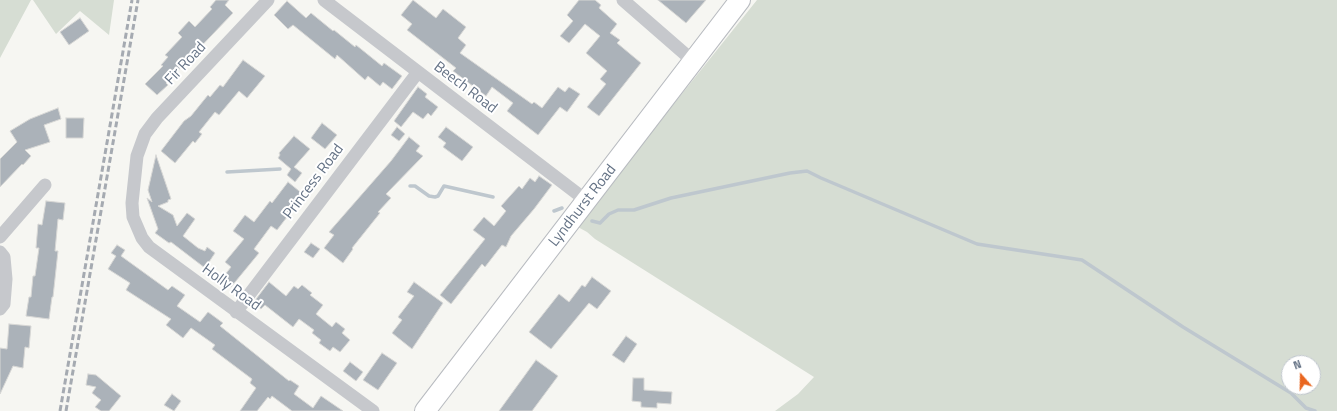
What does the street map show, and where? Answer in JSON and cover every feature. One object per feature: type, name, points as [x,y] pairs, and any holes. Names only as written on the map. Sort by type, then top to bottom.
[{"type":"main road","name":"Lyndhurst Road","points":[[425,411],[740,0]]},
{"type":"street","name":"Fir Road","points":[[137,156],[145,134],[154,121],[268,0]]},
{"type":"street","name":"Beech Road","points":[[324,0],[587,201]]},
{"type":"street","points":[[623,0],[693,61]]},
{"type":"street","name":"Princess Road","points":[[236,312],[418,72]]},
{"type":"street","name":"Holly Road","points":[[137,156],[132,203],[133,217],[142,238],[149,247],[373,411]]},
{"type":"street","points":[[0,236],[45,185]]},
{"type":"street","points":[[0,252],[4,256],[6,279],[4,304],[0,309]]},
{"type":"shaded area","points":[[0,0],[31,0],[0,58]]},
{"type":"shaded area","points":[[33,0],[114,0],[109,35],[80,11],[56,34]]},
{"type":"shaded area","points":[[757,0],[1337,0],[1337,411],[775,411],[798,394],[814,377],[595,239],[587,232],[576,226]]},
{"type":"building","points":[[216,0],[229,0],[225,5],[233,13],[166,83],[168,85],[157,95],[145,84],[163,66],[161,65],[168,57],[165,55],[182,37],[178,33],[189,21],[195,27],[212,9],[210,7]]},
{"type":"building","points":[[413,0],[436,18],[443,9],[466,27],[458,38],[466,45],[460,53],[532,104],[534,102],[542,108],[558,87],[565,92],[569,87],[580,94],[567,112],[560,107],[538,135],[507,111],[513,103],[492,87],[486,96],[453,71],[456,68],[407,30],[412,24],[401,15]]},
{"type":"building","points":[[579,0],[595,0],[601,5],[599,8],[617,24],[610,33],[620,40],[617,43],[641,63],[599,116],[587,107],[606,84],[600,79],[607,71],[586,53],[600,36],[585,24],[569,43],[560,36],[573,21],[567,15]]},
{"type":"building","points":[[658,0],[706,0],[686,23]]},
{"type":"building","points":[[287,1],[306,18],[311,13],[355,47],[356,45],[382,66],[384,63],[402,76],[392,89],[383,82],[380,86],[368,76],[365,80],[337,55],[335,59],[293,25],[288,29],[274,15]]},
{"type":"building","points":[[80,18],[89,31],[69,45],[60,32]]},
{"type":"building","points":[[243,60],[265,76],[247,98],[239,91],[219,115],[215,112],[199,132],[202,134],[195,143],[193,141],[175,163],[161,151],[184,121],[191,116],[208,95],[210,97],[220,85],[223,87]]},
{"type":"building","points":[[418,87],[427,94],[425,97],[438,107],[431,116],[428,113],[423,119],[413,112],[401,127],[394,121]]},
{"type":"building","points":[[58,108],[61,119],[44,125],[50,142],[25,150],[31,156],[0,187],[0,159],[17,142],[10,131],[30,119]]},
{"type":"building","points":[[66,118],[84,118],[83,138],[66,138]]},
{"type":"building","points":[[322,123],[337,135],[325,149],[311,138]]},
{"type":"building","points":[[397,127],[405,134],[399,141],[391,135]]},
{"type":"building","points":[[446,127],[473,147],[462,161],[443,147],[446,143],[438,137]]},
{"type":"building","points":[[294,136],[310,149],[294,167],[302,173],[295,182],[287,175],[291,169],[278,158],[280,155],[279,153]]},
{"type":"building","points":[[409,137],[420,146],[416,151],[423,156],[386,194],[391,198],[378,212],[380,213],[352,248],[353,249],[343,263],[324,248],[334,235],[329,232],[391,161]]},
{"type":"building","points":[[156,155],[171,199],[168,200],[168,202],[158,206],[173,215],[177,226],[187,213],[195,219],[183,236],[198,248],[205,251],[207,247],[215,253],[205,268],[171,242],[169,243],[155,233],[158,229],[147,198],[152,202],[148,190]]},
{"type":"building","points":[[539,176],[552,185],[511,236],[506,247],[502,245],[485,267],[482,264],[451,304],[440,295],[485,239],[473,230],[484,217],[494,226],[506,211],[501,206],[519,186],[522,189],[530,178],[535,182]]},
{"type":"building","points":[[288,182],[304,195],[277,230],[271,226],[254,249],[259,253],[231,287],[221,280],[231,267],[225,262],[244,239],[233,231],[245,215],[254,222],[270,201],[272,203]]},
{"type":"building","points":[[46,201],[65,203],[63,220],[58,219],[55,251],[58,251],[49,319],[26,316],[29,297],[31,297],[33,276],[35,276],[39,248],[36,248],[38,224],[42,225]]},
{"type":"building","points":[[311,243],[320,249],[313,258],[304,252]]},
{"type":"building","points":[[117,245],[125,250],[121,256],[168,290],[172,286],[185,295],[177,306],[200,322],[208,312],[223,323],[220,326],[289,381],[290,380],[299,386],[294,394],[313,408],[321,396],[343,411],[292,411],[272,396],[270,399],[268,397],[257,411],[240,411],[256,388],[250,383],[252,379],[212,349],[215,345],[191,328],[183,338],[166,325],[171,319],[126,290],[130,283],[108,269],[116,256],[111,253]]},
{"type":"building","points":[[592,277],[611,291],[597,309],[589,303],[551,349],[529,332],[559,294],[569,302],[582,285],[585,287]]},
{"type":"building","points":[[269,282],[286,296],[294,286],[298,289],[302,285],[312,293],[310,295],[323,305],[316,314],[332,327],[336,322],[345,329],[342,333],[350,340],[340,352],[333,347],[330,351],[319,343],[321,340],[312,333],[314,330],[299,319],[293,327],[265,305],[261,309],[253,303]]},
{"type":"building","points":[[414,282],[443,303],[412,349],[392,333],[402,320],[398,317],[414,296],[407,292]]},
{"type":"building","points":[[9,324],[31,326],[29,348],[25,347],[23,368],[13,366],[0,394],[0,348],[7,349]]},
{"type":"building","points":[[626,336],[637,344],[624,363],[612,355]]},
{"type":"building","points":[[382,353],[397,363],[378,390],[363,380]]},
{"type":"building","points":[[536,360],[558,376],[532,411],[499,411]]},
{"type":"building","points":[[350,362],[363,372],[356,381],[343,371]]},
{"type":"building","points":[[88,374],[96,375],[121,396],[109,411],[101,411],[95,407],[101,400],[92,393],[96,387],[86,385]]},
{"type":"building","points":[[633,378],[644,378],[644,390],[672,392],[671,404],[657,403],[657,408],[641,407],[641,402],[632,401]]},
{"type":"building","points":[[172,394],[181,401],[174,411],[164,405]]},
{"type":"waterway","points":[[227,172],[280,169]]},
{"type":"waterway","points":[[592,221],[600,223],[609,214],[618,210],[634,210],[671,198],[790,173],[807,171],[977,244],[1082,260],[1183,327],[1291,393],[1306,408],[1315,411]]},
{"type":"waterway","points":[[410,186],[415,186],[429,196],[435,197],[438,196],[444,186],[493,197]]},
{"type":"waterway","points":[[554,211],[562,208]]},
{"type":"railway","points":[[60,411],[132,0]]},
{"type":"railway","points":[[66,411],[138,0]]}]
